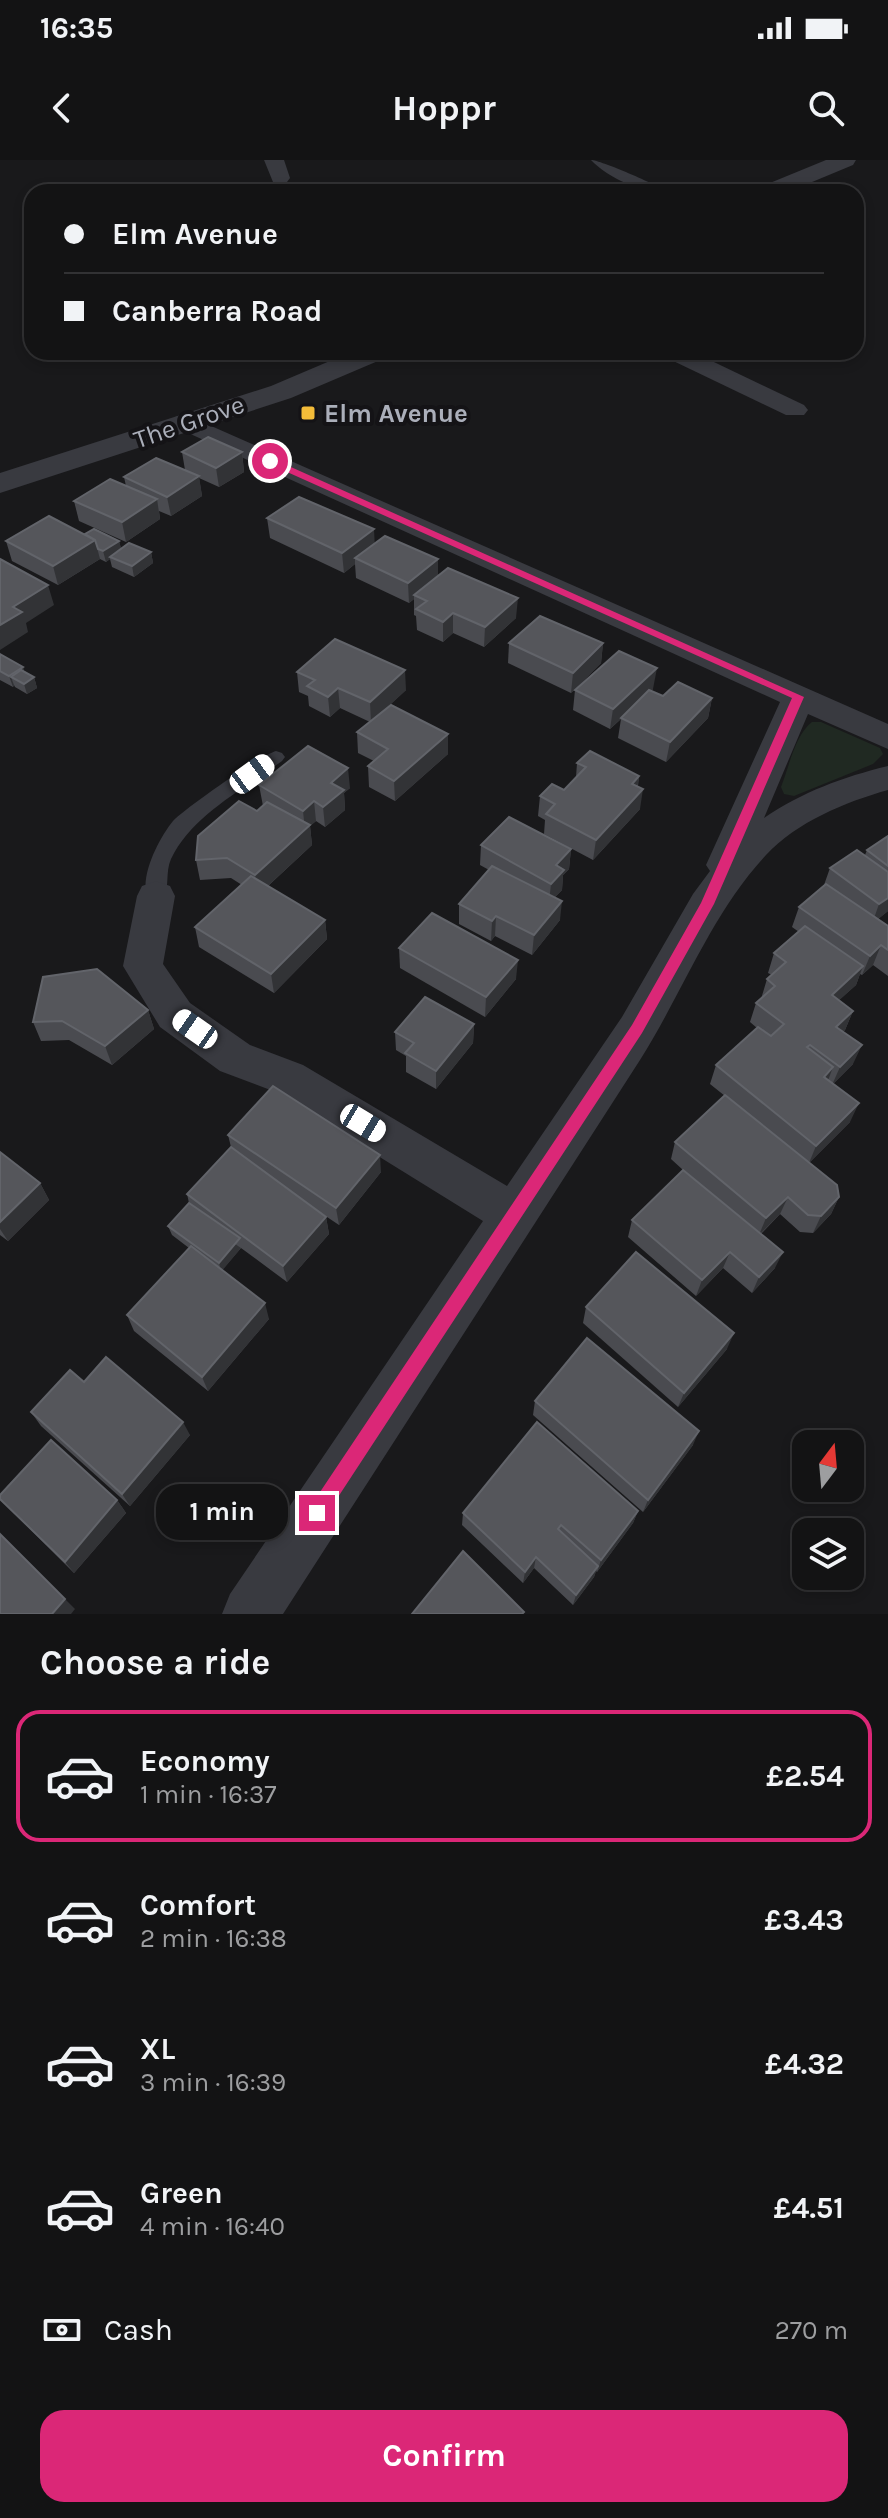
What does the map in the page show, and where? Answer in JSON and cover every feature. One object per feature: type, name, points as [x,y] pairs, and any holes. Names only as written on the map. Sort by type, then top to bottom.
[{"type":"street","points":[[787,184],[845,160]]},
{"type":"street","name":"The Grove","points":[[5,478],[281,392],[356,360]]},
{"type":"street","points":[[691,360],[795,410]]},
{"type":"street","points":[[184,422],[888,737]]},
{"type":"street","points":[[250,1614],[637,1029],[707,904],[799,697]]},
{"type":"street","points":[[707,904],[756,842],[804,808],[858,786],[888,778]]},
{"type":"street","points":[[156,896],[143,966],[175,1015],[235,1058],[288,1078],[514,1215]]},
{"type":"lane","points":[[596,160],[611,172],[642,184]]},
{"type":"lane","points":[[156,896],[159,862],[181,825],[276,757]]},
{"type":"shaded area","points":[[812,722],[821,722],[880,748],[883,754],[873,764],[794,796],[784,794],[781,787],[793,752]]},
{"type":"building","points":[[208,437],[242,452],[216,468],[182,452]]},
{"type":"building","points":[[156,458],[199,476],[167,497],[124,477]]},
{"type":"building","points":[[110,479],[157,499],[122,522],[74,501]]},
{"type":"building","points":[[299,497],[374,529],[342,553],[267,518]]},
{"type":"building","points":[[49,516],[95,540],[53,566],[6,541]]},
{"type":"building","points":[[94,529],[119,541],[103,551],[98,549],[95,540],[85,534]]},
{"type":"building","points":[[385,536],[438,559],[408,583],[355,558]]},
{"type":"building","points":[[129,543],[151,552],[132,566],[110,557]]},
{"type":"building","points":[[0,559],[48,585],[13,607],[22,612],[0,625]]},
{"type":"building","points":[[448,568],[518,598],[485,627],[453,613],[443,622],[416,609],[427,601],[414,595]]},
{"type":"building","points":[[540,616],[603,643],[573,673],[509,643]]},
{"type":"building","points":[[335,639],[405,670],[370,702],[338,688],[328,697],[307,686],[315,680],[297,672]]},
{"type":"building","points":[[619,651],[657,668],[613,709],[575,690]]},
{"type":"building","points":[[0,654],[23,667],[9,676],[0,671]]},
{"type":"building","points":[[21,670],[34,677],[24,684],[11,677]]},
{"type":"building","points":[[678,682],[712,698],[670,742],[621,718],[649,690],[663,696]]},
{"type":"building","points":[[391,705],[448,734],[394,781],[368,766],[388,749],[357,732]]},
{"type":"building","points":[[308,746],[348,768],[331,783],[344,790],[323,807],[314,801],[303,811],[259,785]]},
{"type":"building","points":[[590,751],[639,776],[632,784],[643,789],[596,840],[546,814],[555,804],[540,796],[552,784],[564,790],[586,767],[577,763]]},
{"type":"building","points":[[239,801],[257,811],[267,802],[310,825],[255,875],[227,858],[196,860],[198,836]]},
{"type":"building","points":[[509,817],[571,849],[556,865],[564,870],[551,884],[481,845]]},
{"type":"building","points":[[888,836],[888,866],[867,850]]},
{"type":"building","points":[[857,850],[888,872],[888,898],[879,904],[830,868]]},
{"type":"building","points":[[492,866],[562,901],[534,935],[496,916],[492,921],[459,904]]},
{"type":"building","points":[[251,876],[325,920],[271,974],[195,927]]},
{"type":"building","points":[[826,884],[888,926],[888,950],[881,945],[870,956],[799,907]]},
{"type":"building","points":[[432,913],[518,960],[486,997],[399,948]]},
{"type":"building","points":[[805,926],[863,966],[832,995],[853,1011],[836,1027],[862,1045],[840,1067],[810,1045],[807,1047],[833,1067],[824,1077],[859,1103],[816,1146],[716,1065],[758,1027],[771,1036],[784,1024],[756,1003],[775,986],[767,979],[786,962],[774,953]]},
{"type":"building","points":[[97,969],[148,1010],[105,1046],[62,1021],[33,1022],[43,977]]},
{"type":"building","points":[[425,997],[474,1024],[436,1071],[405,1053],[414,1043],[395,1032]]},
{"type":"building","points":[[273,1086],[380,1155],[336,1208],[228,1135]]},
{"type":"building","points":[[725,1095],[837,1185],[839,1197],[821,1216],[808,1215],[788,1197],[766,1218],[675,1142]]},
{"type":"building","points":[[231,1147],[326,1217],[283,1266],[187,1194]]},
{"type":"building","points":[[0,1152],[40,1183],[0,1222]]},
{"type":"building","points":[[683,1170],[783,1252],[759,1277],[730,1252],[702,1280],[632,1220]]},
{"type":"building","points":[[189,1203],[240,1238],[219,1263],[168,1226]]},
{"type":"building","points":[[191,1246],[265,1303],[202,1377],[127,1315]]},
{"type":"building","points":[[636,1252],[734,1333],[684,1393],[586,1307]]},
{"type":"building","points":[[587,1338],[699,1431],[648,1500],[535,1401]]},
{"type":"building","points":[[106,1357],[183,1422],[122,1494],[31,1412],[70,1370],[84,1382]]},
{"type":"building","points":[[537,1422],[638,1511],[601,1560],[561,1525],[558,1529],[598,1566],[576,1595],[536,1557],[525,1572],[463,1513]]},
{"type":"building","points":[[51,1440],[117,1500],[65,1562],[0,1499],[0,1495]]},
{"type":"building","points":[[0,1534],[65,1599],[52,1614],[0,1614]]},
{"type":"building","points":[[463,1551],[524,1612],[522,1614],[412,1614]]},
{"type":"place","name":"Elm Avenue","points":[[308,413]]},
{"type":"route","points":[[270,461],[799,697],[707,904],[637,1029],[317,1513]]}]
